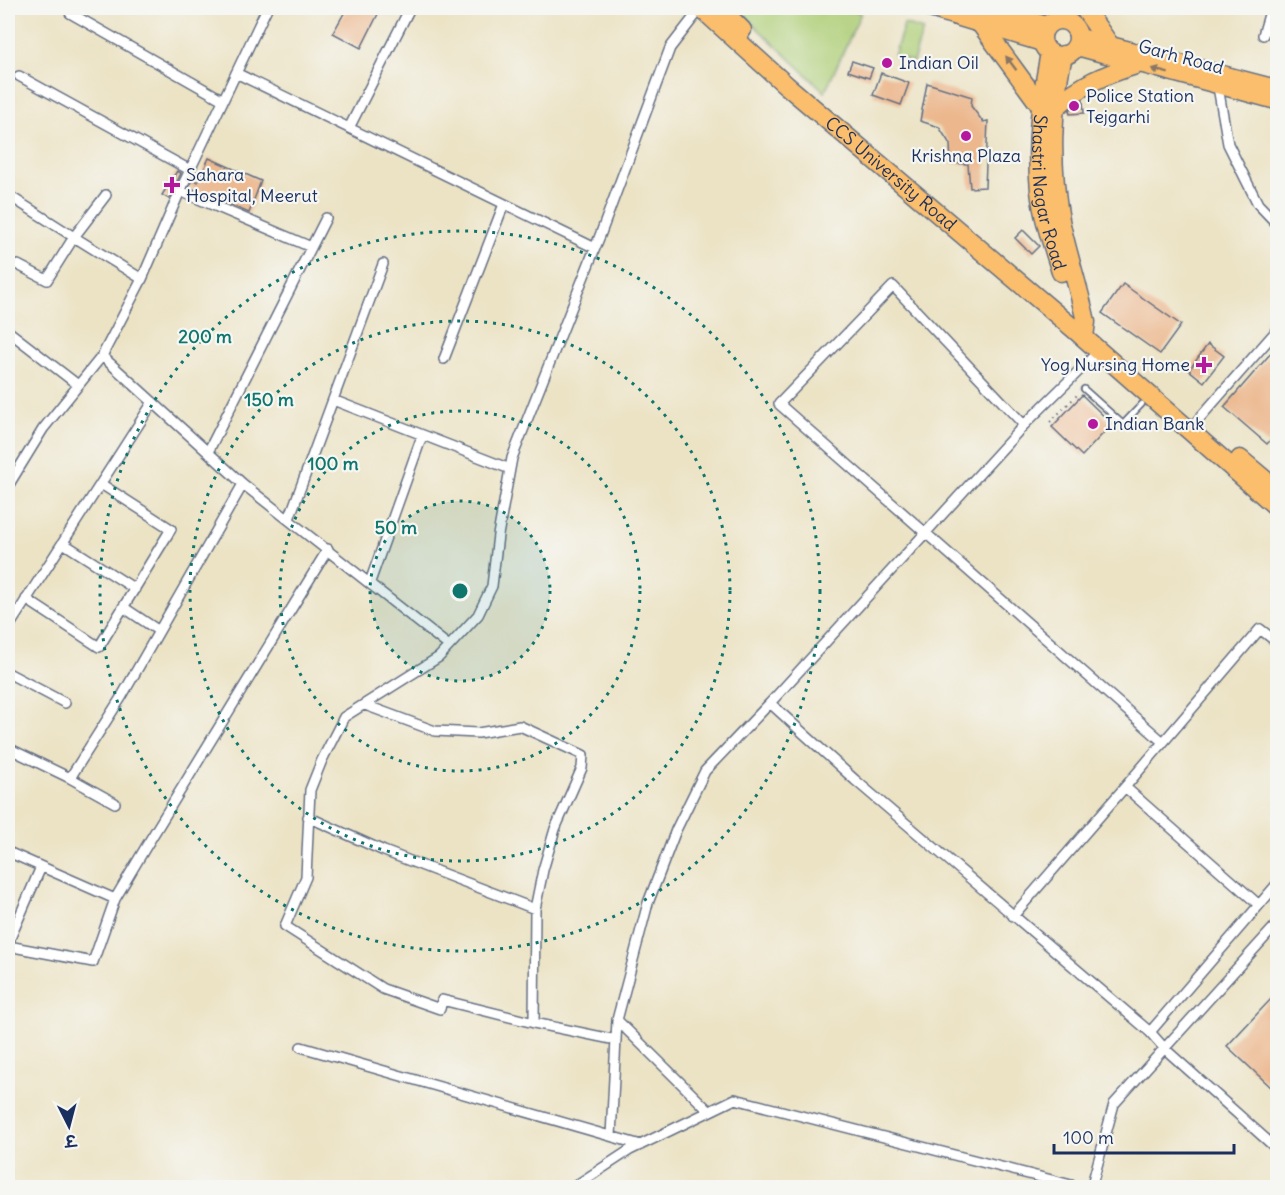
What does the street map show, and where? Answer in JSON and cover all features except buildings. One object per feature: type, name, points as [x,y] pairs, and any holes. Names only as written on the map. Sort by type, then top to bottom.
[{"type":"highway","name":"CCS University Road","points":[[701,8],[786,85],[867,147],[1278,491]]},
{"type":"highway","name":"CCS University Road","points":[[720,8],[867,147]]},
{"type":"highway","points":[[930,8],[997,13],[1062,32]]},
{"type":"highway","points":[[1084,8],[1109,44]]},
{"type":"highway","points":[[997,13],[1062,32]]},
{"type":"highway","points":[[997,13],[1048,106],[1104,75],[1136,65]]},
{"type":"highway","name":"Shastri Nagar Road","points":[[1062,32],[1038,154],[1040,193],[1079,326]]},
{"type":"highway","name":"CCS University Road","points":[[1079,326],[1099,351],[1278,508]]},
{"type":"main road","name":"Garh Road","points":[[1062,32],[1278,88]]},
{"type":"main road","name":"Garh Road","points":[[1062,32],[1136,65],[1278,102]]},
{"type":"street","points":[[8,486],[43,429],[102,356],[142,279],[180,191],[267,8]]},
{"type":"street","points":[[349,128],[410,8]]},
{"type":"street","points":[[616,1040],[534,1023],[442,1000],[440,1009],[382,989],[285,926],[306,877],[310,790],[344,717],[439,657],[478,615],[492,586],[498,535],[512,458],[595,248],[670,48],[701,8]]},
{"type":"street","points":[[1263,35],[1271,8]]},
{"type":"street","points":[[69,13],[223,100]]},
{"type":"street","points":[[236,73],[595,248]]},
{"type":"street","points":[[19,76],[190,170]]},
{"type":"street","points":[[1218,87],[1228,144],[1257,204],[1278,225]]},
{"type":"street","points":[[180,191],[311,247]]},
{"type":"street","points":[[8,195],[142,279]]},
{"type":"street","points":[[18,265],[47,280],[74,237],[106,195]]},
{"type":"street","points":[[444,359],[504,204]]},
{"type":"street","points":[[208,452],[326,218]]},
{"type":"street","points":[[289,519],[383,264]]},
{"type":"street","points":[[1024,425],[892,286],[779,404],[1163,742]]},
{"type":"street","points":[[1197,421],[1278,329]]},
{"type":"street","points":[[8,331],[78,386]]},
{"type":"street","points":[[611,1136],[616,1020],[648,903],[676,830],[705,771],[1024,425],[1099,351]]},
{"type":"street","points":[[102,356],[243,484],[449,646]]},
{"type":"street","points":[[333,400],[510,469]]},
{"type":"street","points":[[8,628],[153,402]]},
{"type":"street","points":[[369,582],[422,436]]},
{"type":"street","points":[[26,599],[99,647],[171,529],[101,484]]},
{"type":"street","points":[[70,778],[122,696],[243,484]]},
{"type":"street","points":[[63,543],[135,589]]},
{"type":"street","points":[[41,867],[8,945],[93,962],[116,899],[153,834],[328,549]]},
{"type":"street","points":[[123,607],[159,631]]},
{"type":"street","points":[[1013,916],[1260,629],[1278,643]]},
{"type":"street","points":[[8,674],[65,703]]},
{"type":"street","points":[[770,703],[855,780],[1150,1032],[1165,1049],[1278,1150]]},
{"type":"street","points":[[365,705],[435,731],[478,733],[520,726],[583,755],[582,768],[555,830],[543,870],[535,909],[534,1023]]},
{"type":"street","points":[[8,748],[70,778],[114,803]]},
{"type":"street","points":[[1125,787],[1259,905]]},
{"type":"street","points":[[308,817],[384,851],[535,909]]},
{"type":"street","points":[[8,852],[116,899]]},
{"type":"street","points":[[1150,1032],[1278,883]]},
{"type":"street","points":[[1091,1188],[1114,1104],[1278,923]]},
{"type":"street","points":[[616,1020],[710,1111]]},
{"type":"street","points":[[301,1047],[641,1144]]},
{"type":"street","points":[[572,1188],[641,1144],[735,1099],[1083,1188]]},
{"type":"lane","points":[[1084,388],[1123,424],[1142,404]]},
{"type":"path","points":[[1050,422],[1084,388]]},
{"type":"green space","points":[[736,8],[844,8],[861,13],[825,92]]},
{"type":"green space","points":[[904,24],[923,30],[913,62],[894,56]]},
{"type":"place","name":"Indian Oil","points":[[887,63]]},
{"type":"place","name":"Police Station Tejgarhi","points":[[1074,106]]},
{"type":"place","name":"Krishna Plaza","points":[[966,136]]},
{"type":"place","name":"Sahara Hospital, Meerut","points":[[172,185]]},
{"type":"place","name":"Yog Nursing Home","points":[[1204,365]]},
{"type":"place","name":"Indian Bank","points":[[1093,424]]}]
